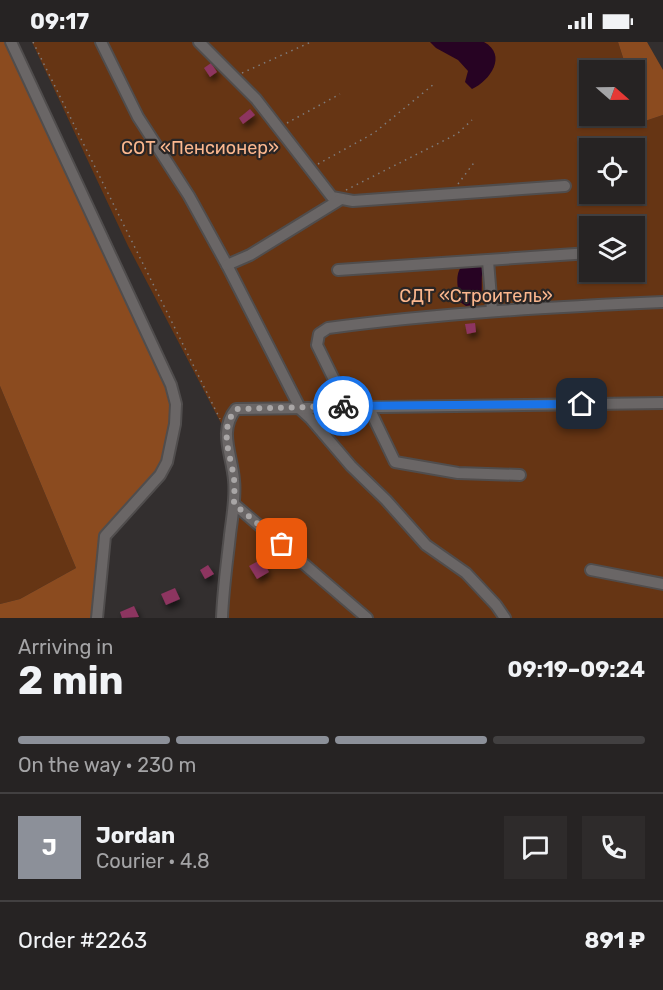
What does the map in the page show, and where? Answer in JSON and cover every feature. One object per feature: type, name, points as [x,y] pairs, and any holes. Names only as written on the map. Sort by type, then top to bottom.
[{"type":"street","points":[[11,42],[171,385],[176,404],[175,424],[164,469],[105,536],[97,618]]},
{"type":"street","points":[[101,42],[138,117],[189,196],[227,265],[298,406],[426,545],[466,573],[505,618]]},
{"type":"street","points":[[199,42],[256,99],[309,168],[336,198],[353,201],[564,186]]},
{"type":"street","points":[[227,265],[250,255],[336,198]]},
{"type":"street","points":[[338,270],[579,254]]},
{"type":"street","points":[[489,261],[492,310]]},
{"type":"street","points":[[341,406],[344,400],[317,345],[319,334],[328,328],[492,310],[663,302]]},
{"type":"street","points":[[222,618],[223,591],[234,504],[234,481],[226,430],[228,418],[236,409],[298,406],[663,403]]},
{"type":"street","points":[[368,406],[375,425],[395,462],[458,473],[520,475]]},
{"type":"street","points":[[234,504],[367,618]]},
{"type":"street","points":[[591,570],[663,584]]},
{"type":"path","points":[[33,42],[226,430]]},
{"type":"path","points":[[233,76],[311,42]]},
{"type":"path","points":[[309,168],[374,133],[434,84]]},
{"type":"path","points":[[278,128],[340,94]]},
{"type":"path","points":[[336,198],[457,134],[472,120]]},
{"type":"path","points":[[450,194],[476,160]]},
{"type":"green space","points":[[32,42],[618,42],[624,60],[579,60],[579,126],[645,126],[645,121],[663,115],[663,618],[219,618],[233,479],[222,425],[128,246]]},
{"type":"green space","points":[[0,386],[76,568],[20,599],[0,604]]},
{"type":"shaded area","points":[[0,42],[6,42],[170,391],[173,422],[160,470],[100,536],[95,618],[0,618],[0,604],[20,599],[76,568],[0,386]]},
{"type":"shaded area","points":[[430,42],[484,42],[495,54],[494,67],[485,80],[472,89],[465,82],[468,71],[458,60],[436,48]]},
{"type":"shaded area","points":[[618,42],[647,42],[663,70],[663,115],[645,121],[645,60],[624,60]]},
{"type":"shaded area","points":[[475,265],[483,268],[480,300],[479,304],[466,306],[460,302],[458,275],[461,267]]},
{"type":"building","points":[[211,63],[217,72],[210,77],[204,68]]},
{"type":"building","points":[[250,109],[255,115],[243,124],[239,118]]},
{"type":"building","points":[[475,323],[476,332],[467,334],[465,324]]},
{"type":"building","points":[[262,559],[269,572],[257,579],[249,566]]},
{"type":"building","points":[[208,565],[214,574],[205,579],[200,570]]},
{"type":"building","points":[[175,588],[180,599],[166,605],[161,594]]},
{"type":"building","points":[[134,606],[139,617],[122,618],[120,612]]},
{"type":"way so far","points":[[282,544],[234,504],[234,481],[226,430],[228,418],[236,409],[343,406]]},
{"type":"route","points":[[343,406],[582,404]]},
{"type":"park label","name":"СОТ «Пенсионер»","points":[[200,148]]},
{"type":"park label","name":"СДТ «Строитель»","points":[[476,296]]}]
